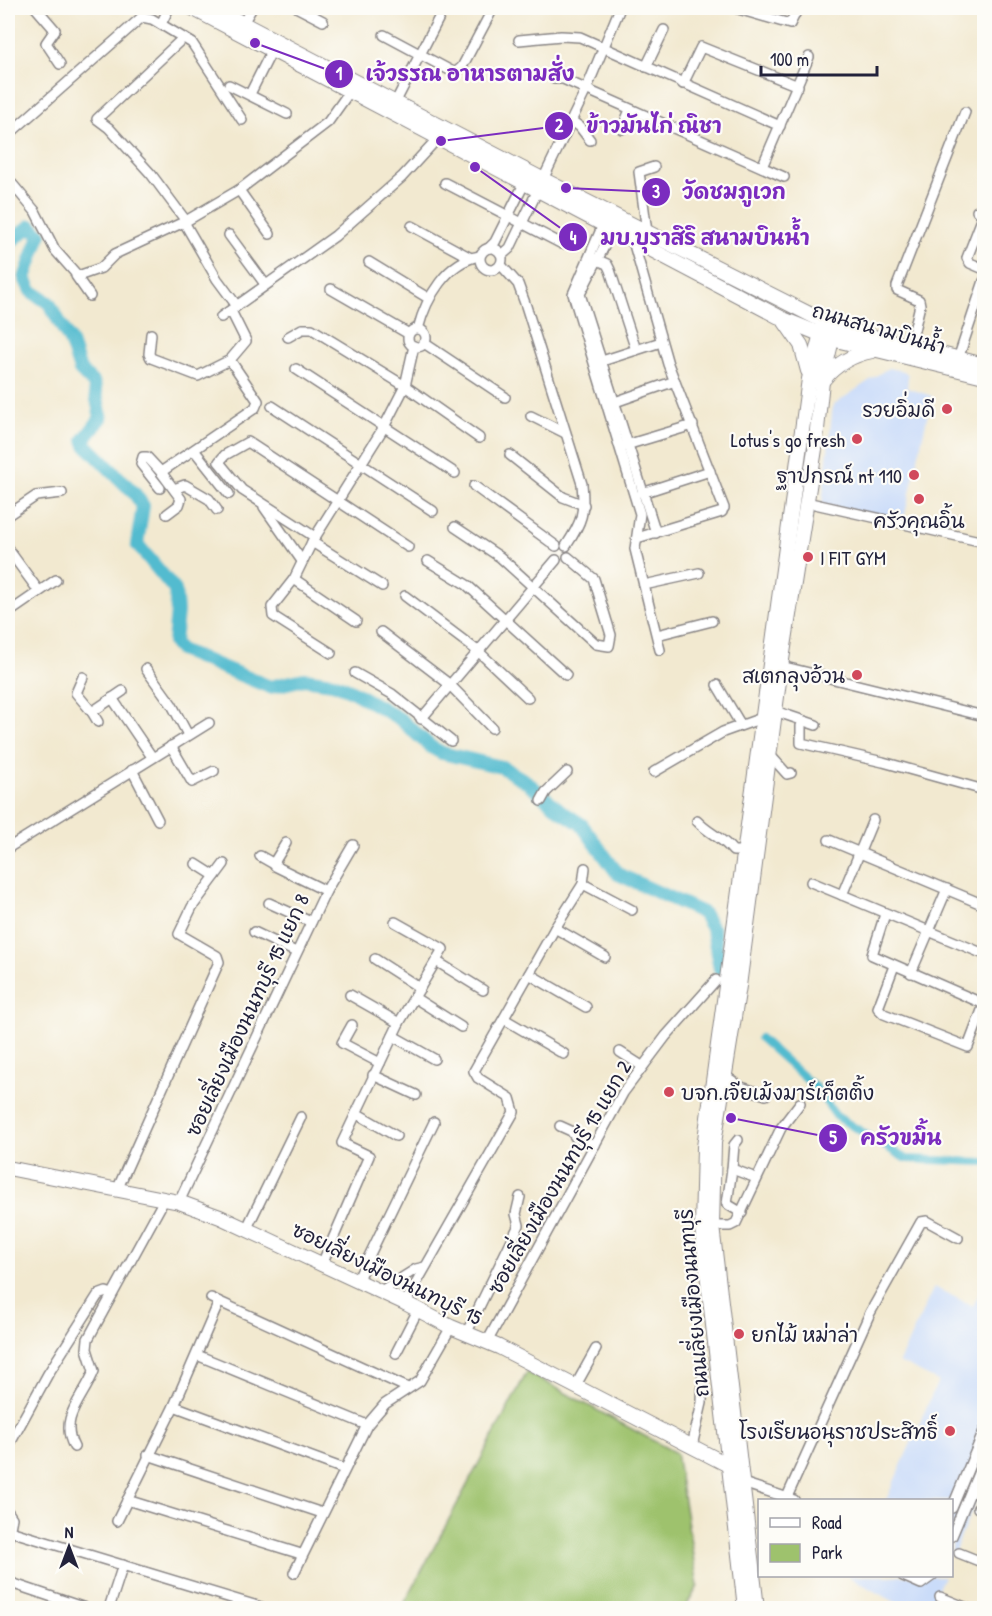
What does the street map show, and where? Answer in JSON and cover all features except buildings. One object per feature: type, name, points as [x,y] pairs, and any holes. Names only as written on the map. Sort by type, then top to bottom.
[{"type":"main road","name":"ถนนสนามบินน้ำ","points":[[192,8],[524,184],[541,186]]},
{"type":"main road","name":"ถนนสนามบินน้ำ","points":[[213,8],[395,103],[605,220],[633,241],[783,319],[828,331],[984,364]]},
{"type":"main road","name":"ถนนสนามบินน้ำ","points":[[605,220],[646,232],[828,331],[877,350],[984,376]]},
{"type":"main road","points":[[783,319],[801,345],[815,380],[851,356],[877,350]]},
{"type":"main road","name":"ถนนเลี่ยงเมืองนนทบุรี","points":[[745,1608],[702,1228],[704,1159],[749,856],[815,380],[828,331]]},
{"type":"main road","name":"ถนนเลี่ยงเมืองนนทบุรี","points":[[757,1608],[712,1226],[714,1143],[749,856],[769,754],[768,714],[781,666],[806,501],[815,380]]},
{"type":"main road","name":"ซอยเลี่ยงเมืองนนทบุรี 15","points":[[8,1168],[179,1202],[381,1291],[451,1327],[576,1385],[730,1466]]},
{"type":"street","points":[[36,8],[55,30],[46,43],[60,64]]},
{"type":"street","points":[[160,24],[169,8]]},
{"type":"street","points":[[243,23],[252,8]]},
{"type":"street","points":[[298,8],[323,21]]},
{"type":"street","points":[[395,103],[444,8]]},
{"type":"street","points":[[480,256],[480,263],[487,270],[495,270],[510,248],[586,90],[620,8]]},
{"type":"street","points":[[735,8],[790,24],[798,8]]},
{"type":"street","points":[[384,35],[451,73],[459,71],[490,14]]},
{"type":"street","points":[[8,135],[138,19],[146,17],[183,38],[197,50],[242,120]]},
{"type":"street","points":[[646,67],[664,30]]},
{"type":"street","points":[[519,40],[571,36],[580,38],[780,126]]},
{"type":"street","points":[[151,334],[149,354],[151,358],[190,374],[204,375],[230,360],[246,341],[234,308],[185,221],[151,174],[109,128],[97,119],[183,38]]},
{"type":"street","points":[[683,84],[701,47],[798,86]]},
{"type":"street","points":[[250,94],[272,50]]},
{"type":"street","points":[[762,167],[809,57]]},
{"type":"street","points":[[554,79],[564,79],[784,177]]},
{"type":"street","points":[[229,85],[287,114]]},
{"type":"street","points":[[76,276],[101,268],[115,254],[185,221],[239,190],[328,122],[350,91]]},
{"type":"street","points":[[622,129],[630,110]]},
{"type":"street","points":[[910,347],[920,305],[919,300],[897,290],[897,286],[965,112]]},
{"type":"street","points":[[572,120],[590,140]]},
{"type":"street","points":[[221,317],[335,236],[402,177],[438,138]]},
{"type":"street","points":[[646,232],[639,172],[654,167]]},
{"type":"street","points":[[8,178],[35,211],[55,250],[90,296]]},
{"type":"street","points":[[445,183],[562,244]]},
{"type":"street","points":[[409,334],[418,328],[428,298],[451,271],[469,257],[480,256],[495,242],[524,184]]},
{"type":"street","points":[[239,190],[270,234]]},
{"type":"street","points":[[981,216],[967,258],[970,263],[984,269]]},
{"type":"street","points":[[605,220],[594,258],[576,294],[644,513],[656,533]]},
{"type":"street","points":[[412,226],[469,257]]},
{"type":"street","points":[[230,235],[265,284]]},
{"type":"street","points":[[633,241],[661,342],[723,510],[637,538]]},
{"type":"street","points":[[455,527],[500,556],[596,644],[609,646],[611,635],[594,579],[568,557],[567,546],[579,526],[584,506],[582,484],[522,295],[497,249],[489,248]]},
{"type":"street","points":[[594,258],[607,264],[610,270],[636,350]]},
{"type":"street","points":[[369,262],[428,298]]},
{"type":"street","points":[[958,358],[984,281]]},
{"type":"street","points":[[331,289],[409,334]]},
{"type":"street","points":[[288,337],[303,328],[312,329],[405,386],[479,438]]},
{"type":"street","points":[[418,328],[426,334],[424,344]]},
{"type":"street","points":[[409,334],[408,339],[414,346]]},
{"type":"street","points":[[602,361],[661,342]]},
{"type":"street","points":[[592,343],[602,361],[615,402],[624,446],[642,493],[644,513],[635,549],[660,650]]},
{"type":"street","points":[[414,346],[424,344],[505,397]]},
{"type":"street","points":[[331,653],[273,616],[272,607],[294,579],[314,540],[363,465],[384,427],[405,386],[414,346]]},
{"type":"street","points":[[161,472],[255,408],[258,401],[230,360]]},
{"type":"street","points":[[296,369],[455,473]]},
{"type":"street","points":[[615,402],[675,381]]},
{"type":"street","points":[[272,406],[433,511]]},
{"type":"street","points":[[531,416],[565,432]]},
{"type":"street","points":[[624,446],[693,425]]},
{"type":"street","points":[[382,586],[242,490],[219,462],[225,455],[248,442],[408,547]]},
{"type":"street","points":[[194,450],[229,494]]},
{"type":"street","points":[[510,455],[563,496],[584,506]]},
{"type":"street","points":[[160,488],[141,464],[141,460],[147,457],[161,472],[181,503],[167,514]]},
{"type":"street","points":[[642,493],[710,471]]},
{"type":"street","points":[[174,489],[185,485],[209,500],[217,510]]},
{"type":"street","points":[[474,486],[556,546],[567,546]]},
{"type":"street","points":[[8,515],[36,496],[62,493]]},
{"type":"street","points":[[806,501],[984,542]]},
{"type":"street","points":[[261,503],[302,561]]},
{"type":"street","points":[[556,546],[552,555],[556,560],[564,561],[568,557]]},
{"type":"street","points":[[8,549],[38,590]]},
{"type":"street","points":[[421,719],[556,560]]},
{"type":"street","points":[[428,561],[467,585],[566,675]]},
{"type":"street","points":[[644,585],[699,573]]},
{"type":"street","points":[[294,579],[356,621]]},
{"type":"street","points":[[8,613],[38,590],[56,580]]},
{"type":"street","points":[[405,596],[479,652],[528,698]]},
{"type":"street","points":[[657,635],[712,621]]},
{"type":"street","points":[[381,632],[449,684],[492,728]]},
{"type":"street","points":[[781,666],[984,716]]},
{"type":"street","points":[[146,669],[188,735]]},
{"type":"street","points":[[355,673],[393,694],[451,741]]},
{"type":"street","points":[[83,677],[76,693],[98,722]]},
{"type":"street","points":[[717,685],[741,725]]},
{"type":"street","points":[[92,712],[123,691]]},
{"type":"street","points":[[112,698],[152,757]]},
{"type":"street","points":[[654,772],[712,738],[768,714],[816,725]]},
{"type":"street","points":[[8,848],[209,723]]},
{"type":"street","points":[[801,726],[801,743],[883,762],[984,790]]},
{"type":"street","points":[[171,746],[192,782],[214,771]]},
{"type":"street","points":[[769,754],[787,774],[791,773]]},
{"type":"street","points":[[132,770],[158,819]]},
{"type":"street","points":[[543,797],[567,772]]},
{"type":"street","points":[[842,894],[873,820]]},
{"type":"street","points":[[697,821],[710,835],[724,839],[733,850],[749,856]]},
{"type":"street","points":[[829,840],[984,905]]},
{"type":"street","points":[[274,864],[286,843]]},
{"type":"street","name":"ซอยเลี่ยงเมืองนนทบุรี 15 แยก 8","points":[[179,1202],[326,891],[352,845]]},
{"type":"street","points":[[260,856],[326,891]]},
{"type":"street","points":[[196,864],[215,876]]},
{"type":"street","points":[[117,1190],[219,963],[217,957],[179,934],[192,907],[224,864]]},
{"type":"street","points":[[405,1303],[514,1112],[510,1098],[478,1078],[474,1071],[555,928],[583,884],[585,868]]},
{"type":"street","points":[[811,882],[984,954]]},
{"type":"street","points":[[583,884],[632,910]]},
{"type":"street","points":[[911,974],[947,889]]},
{"type":"street","points":[[269,903],[311,922]]},
{"type":"street","points":[[885,914],[872,955],[984,1004],[968,1047],[884,1014],[878,1008],[894,966]]},
{"type":"street","points":[[322,1264],[369,1156],[342,1143],[399,1023],[443,949],[395,922]]},
{"type":"street","points":[[555,928],[605,957]]},
{"type":"street","points":[[254,932],[297,952]]},
{"type":"street","points":[[375,959],[420,988]]},
{"type":"street","points":[[436,962],[483,990]]},
{"type":"street","points":[[529,974],[586,1007]]},
{"type":"street","name":"ซอยเลี่ยงเมืองนนทบุรี 15 แยก 2","points":[[487,1342],[623,1093],[642,1066],[716,980]]},
{"type":"street","points":[[350,995],[399,1023]]},
{"type":"street","points":[[415,998],[461,1026]]},
{"type":"street","points":[[504,1019],[564,1054]]},
{"type":"street","points":[[352,1026],[342,1043],[380,1063]]},
{"type":"street","points":[[393,1036],[434,1059]]},
{"type":"street","points":[[620,1052],[642,1066]]},
{"type":"street","points":[[373,1075],[416,1095]]},
{"type":"street","points":[[724,1075],[741,1087],[766,1095]]},
{"type":"street","points":[[712,1226],[734,1225],[742,1213],[756,1178],[782,1128],[800,1103]]},
{"type":"street","points":[[356,1113],[396,1136]]},
{"type":"street","points":[[246,1230],[301,1117]]},
{"type":"street","points":[[357,1281],[434,1122]]},
{"type":"street","points":[[560,1126],[571,1131],[576,1138],[595,1145]]},
{"type":"street","points":[[738,1140],[734,1145],[726,1204],[742,1213]]},
{"type":"street","points":[[732,1169],[756,1178]]},
{"type":"street","points":[[466,1334],[519,1225],[516,1214],[520,1197]]},
{"type":"street","points":[[74,1447],[68,1424],[78,1398],[94,1371],[87,1349],[88,1339],[164,1200]]},
{"type":"street","points":[[743,1483],[791,1498],[870,1313],[921,1222],[927,1221],[958,1238]]},
{"type":"street","points":[[381,1291],[416,1269],[425,1267]]},
{"type":"street","points":[[8,1448],[48,1374],[98,1295],[106,1292],[112,1294]]},
{"type":"street","points":[[117,1521],[197,1355],[215,1300],[408,1388]]},
{"type":"street","points":[[396,1353],[418,1310]]},
{"type":"street","points":[[294,1573],[301,1554],[367,1425],[385,1404],[424,1375],[451,1327]]},
{"type":"street","points":[[576,1385],[596,1349]]},
{"type":"street","points":[[197,1355],[367,1425]]},
{"type":"street","points":[[692,1446],[702,1403],[703,1367]]},
{"type":"street","points":[[174,1406],[344,1469]]},
{"type":"street","points":[[953,1504],[984,1436]]},
{"type":"street","points":[[148,1455],[322,1513]]},
{"type":"street","points":[[953,1531],[984,1459]]},
{"type":"street","points":[[128,1500],[301,1554]]},
{"type":"street","points":[[8,1512],[12,1518],[9,1535],[123,1565],[264,1608]]},
{"type":"street","points":[[959,1552],[984,1563]]},
{"type":"street","points":[[109,1608],[123,1565]]},
{"type":"street","points":[[907,1577],[921,1584],[928,1577]]},
{"type":"street","points":[[8,1582],[85,1608]]},
{"type":"street","points":[[940,1597],[967,1608]]},
{"type":"shaded area","points":[[888,368],[904,371],[908,375],[907,388],[932,396],[903,523],[822,505],[833,405]]},
{"type":"shaded area","name":"โรงเรียนอนุราชประสิทธิ์","points":[[984,1284],[984,1482],[953,1556],[953,1499],[886,1499],[938,1381],[899,1362],[934,1287],[973,1306]]},
{"type":"shaded area","points":[[849,1577],[944,1577],[929,1608],[906,1608]]},
{"type":"green space","points":[[527,1372],[676,1453],[698,1586],[685,1608],[402,1608]]},
{"type":"waterway","points":[[8,243],[31,226],[40,235],[25,278],[31,291],[49,303],[71,343],[80,370],[94,384],[101,418],[84,440],[86,445],[135,494],[143,506],[137,544],[175,590],[177,611],[174,643],[180,650],[270,687],[304,679],[333,683],[350,690],[400,719],[431,747],[442,753],[502,767],[527,782],[561,811],[581,824],[618,874],[703,913],[713,930],[720,969]]},
{"type":"waterway","points":[[760,1038],[816,1088],[836,1116],[906,1159],[984,1162]]},
{"type":"place","name":"เจ้วรรณ อาหารตามสั่ง","points":[[255,43]]},
{"type":"place","name":"ข้าวมันไก่ ณิชา","points":[[441,141]]},
{"type":"place","name":"มบ.บุราสิริ สนามบินน้ำ","points":[[475,167]]},
{"type":"place","name":"วัดชมภูเวก","points":[[566,188]]},
{"type":"place","name":"รวยอิ่มดี","points":[[947,409]]},
{"type":"place","name":"Lotus's go fresh","points":[[857,439]]},
{"type":"place","name":"ฐาปกรณ์ nt 110","points":[[914,475]]},
{"type":"place","name":"ครัวคุณอิ้น","points":[[919,499]]},
{"type":"place","name":"I FIT GYM","points":[[808,557]]},
{"type":"place","name":"สเตกลุงอ้วน","points":[[857,675]]},
{"type":"place","name":"บจก.เจียเม้งมาร์เก็ตติ้ง","points":[[669,1092]]},
{"type":"place","name":"ครัวขมิ้น","points":[[731,1118]]},
{"type":"place","name":"ยกไม้ หม่าล่า","points":[[739,1334]]},
{"type":"place","name":"โรงเรียนอนุราชประสิทธิ์","points":[[950,1431]]}]
